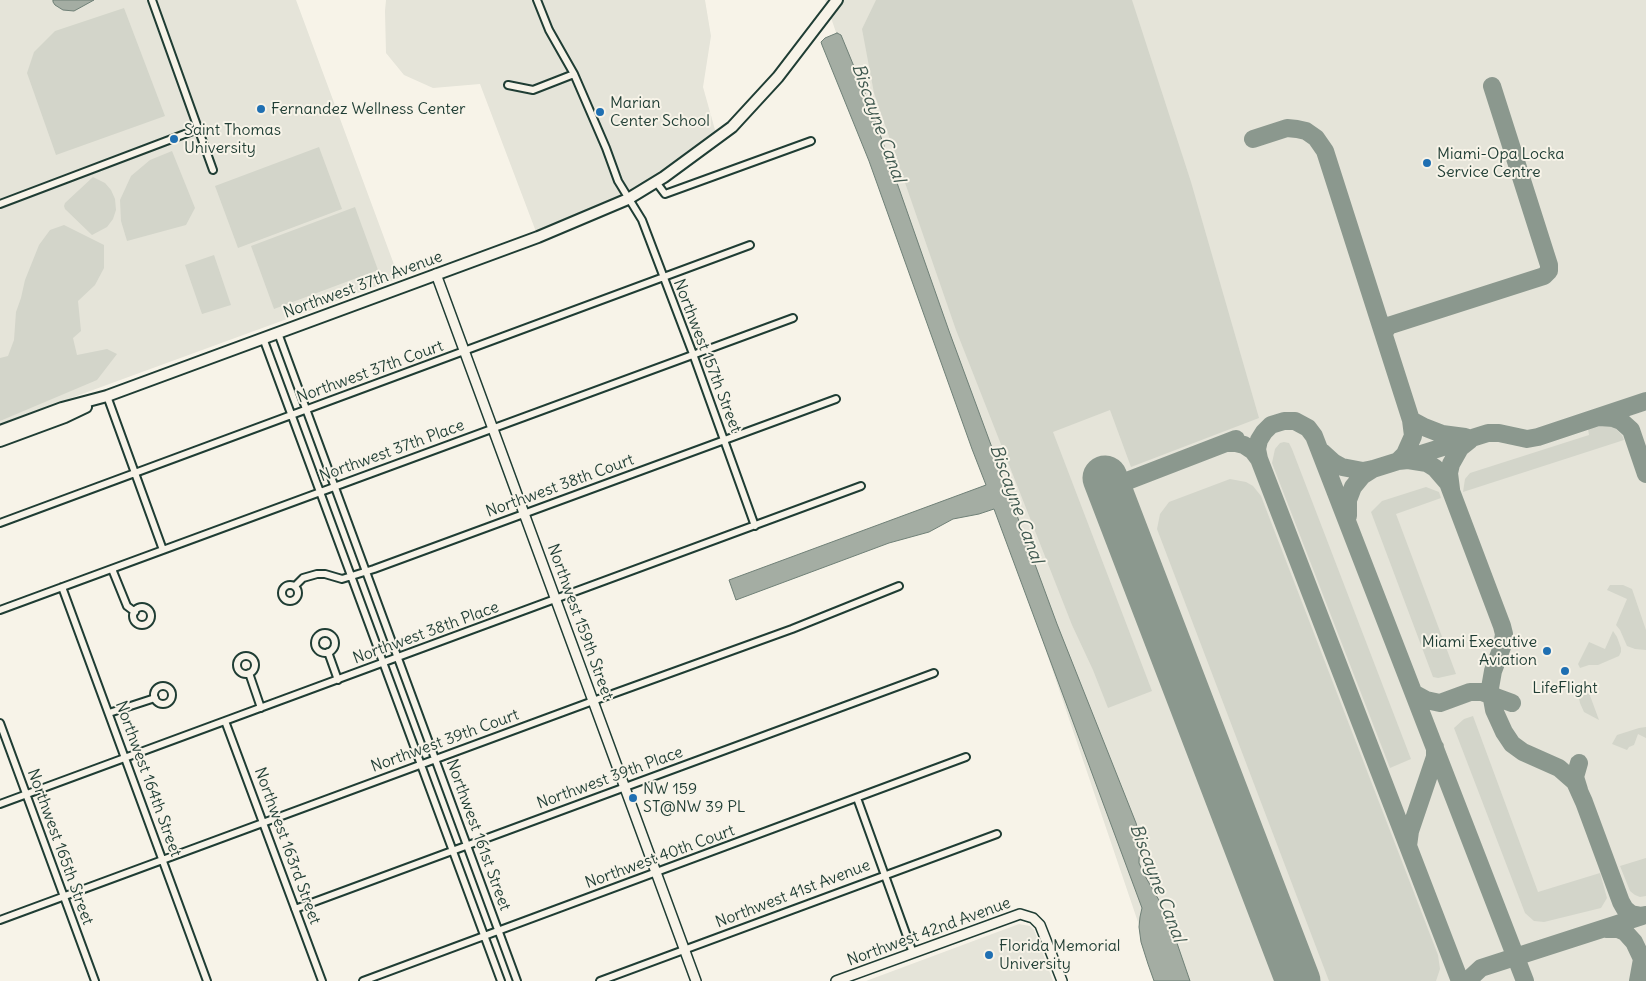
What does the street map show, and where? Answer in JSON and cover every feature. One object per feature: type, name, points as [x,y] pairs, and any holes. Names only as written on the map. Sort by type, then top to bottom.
[{"type":"main road","name":"Northwest 37th Avenue","points":[[0,431],[62,408],[107,396],[568,226],[628,199],[656,182],[732,127],[778,77],[837,0]]},
{"type":"main road","name":"Northwest 37th Avenue","points":[[0,441],[65,417],[107,396]]},
{"type":"street","points":[[152,0],[213,170]]},
{"type":"street","name":"Northwest 157th Street","points":[[537,0],[549,30],[574,74],[618,181],[642,220],[755,526]]},
{"type":"street","points":[[508,85],[533,90],[574,74]]},
{"type":"street","points":[[0,204],[198,130]]},
{"type":"street","points":[[656,182],[665,194],[811,141]]},
{"type":"street","name":"Northwest 37th Court","points":[[0,523],[750,245]]},
{"type":"street","name":"Northwest 159th Street","points":[[436,274],[696,981]]},
{"type":"street","name":"Northwest 37th Place","points":[[0,610],[793,318]]},
{"type":"street","name":"Northwest 161st Street","points":[[278,333],[517,981]]},
{"type":"street","name":"Northwest 161st Street","points":[[263,338],[500,981]]},
{"type":"street","points":[[107,396],[163,550]]},
{"type":"street","name":"Northwest 38th Court","points":[[295,586],[303,578],[317,574],[325,574],[342,579],[366,572],[836,399]]},
{"type":"street","name":"Northwest 38th Place","points":[[0,804],[861,486]]},
{"type":"street","points":[[112,569],[127,606],[134,612]]},
{"type":"street","name":"Northwest 39th Court","points":[[0,920],[792,629],[899,586]]},
{"type":"street","name":"Northwest 164th Street","points":[[62,587],[207,981]]},
{"type":"street","points":[[328,652],[338,680]]},
{"type":"street","points":[[249,673],[261,708]]},
{"type":"street","name":"Northwest 39th Place","points":[[295,909],[934,673]]},
{"type":"street","points":[[109,713],[154,698]]},
{"type":"street","name":"Northwest 163rd Street","points":[[226,721],[322,981]]},
{"type":"street","name":"Northwest 165th Street","points":[[0,723],[95,981]]},
{"type":"street","name":"Northwest 40th Court","points":[[363,981],[966,757]]},
{"type":"street","points":[[858,798],[913,953]]},
{"type":"street","name":"Northwest 41st Avenue","points":[[600,981],[997,834]]},
{"type":"street","name":"Northwest 42nd Avenue","points":[[836,981],[1024,914],[1033,918],[1044,932],[1062,981]]},
{"type":"shaded area","name":"Saint Thomas University","points":[[0,0],[296,0],[399,278],[0,424]]},
{"type":"shaded area","points":[[53,0],[94,0],[74,11],[63,10],[55,5]]},
{"type":"shaded area","name":"Marian Center School","points":[[386,0],[705,0],[711,36],[703,87],[717,137],[664,177],[538,237],[480,84],[433,88],[404,75],[386,53]]},
{"type":"shaded area","points":[[825,0],[1646,0],[1646,981],[1158,981]]},
{"type":"shaded area","points":[[876,0],[1132,0],[1191,182],[1259,418],[1131,467],[1110,410],[1053,432],[1152,691],[1108,708],[1072,625],[956,330],[874,93],[862,29]]},
{"type":"shaded area","points":[[124,8],[165,116],[56,155],[27,73],[34,52],[55,31]]},
{"type":"shaded area","points":[[837,33],[841,35],[869,103],[949,331],[1057,624],[1136,823],[1140,838],[1139,863],[1167,914],[1190,981],[1154,981],[1141,942],[1139,927],[1142,908],[994,509],[953,519],[929,532],[889,543],[736,600],[729,580],[986,485],[869,161],[821,42],[825,38]]},
{"type":"shaded area","points":[[319,147],[342,209],[238,248],[215,186]]},
{"type":"shaded area","points":[[172,151],[195,208],[186,225],[127,241],[121,221],[120,200],[131,176],[150,160]]},
{"type":"shaded area","points":[[93,177],[105,183],[111,190],[115,199],[116,210],[113,219],[107,227],[92,235],[64,206]]},
{"type":"shaded area","points":[[355,207],[378,270],[274,309],[251,246]]},
{"type":"shaded area","points":[[64,225],[104,245],[104,268],[95,285],[78,301],[81,331],[73,338],[77,355],[107,349],[117,354],[97,380],[0,421],[0,358],[8,356],[14,340],[16,312],[25,280],[39,245],[50,230]]},
{"type":"shaded area","points":[[214,255],[231,305],[202,314],[185,265]]},
{"type":"shaded area","points":[[1599,425],[1616,429],[1624,440],[1463,492],[1465,479],[1470,473],[1589,435],[1588,429]]},
{"type":"shaded area","points":[[1280,443],[1289,443],[1292,449],[1411,759],[1390,768],[1272,463],[1275,449]]},
{"type":"shaded area","points":[[1230,479],[1246,482],[1253,486],[1261,496],[1438,955],[1440,969],[1436,981],[1329,981],[1157,529],[1160,514],[1169,502]]},
{"type":"shaded area","points":[[1426,487],[1439,492],[1441,498],[1396,514],[1456,674],[1438,678],[1433,677],[1371,512],[1382,501]]},
{"type":"shaded area","points":[[1610,585],[1623,585],[1632,589],[1646,630],[1646,650],[1627,646],[1616,625],[1627,599],[1607,590]]},
{"type":"shaded area","points":[[1613,631],[1621,648],[1619,656],[1598,665],[1580,668],[1578,664],[1589,642],[1605,649]]},
{"type":"shaded area","points":[[1584,679],[1599,720],[1584,712],[1580,703],[1577,690]]},
{"type":"shaded area","points":[[1473,716],[1538,892],[1600,873],[1607,898],[1601,908],[1544,922],[1534,921],[1525,913],[1454,728],[1464,719]]},
{"type":"shaded area","points":[[1646,727],[1646,738],[1638,734],[1634,745],[1627,750],[1612,744],[1617,735]]},
{"type":"shaded area","points":[[1646,858],[1646,896],[1640,897],[1630,891],[1620,866]]},
{"type":"shaded area","name":"Florida Memorial University","points":[[1019,924],[1030,926],[1034,930],[1053,981],[866,981]]},
{"type":"taxiway","points":[[1384,333],[1388,326],[1544,276],[1549,271],[1549,265],[1492,86]]},
{"type":"taxiway","points":[[1253,139],[1287,128],[1297,129],[1306,131],[1316,138],[1325,151],[1411,420],[1413,436],[1405,454],[1398,461]]},
{"type":"taxiway","points":[[1322,452],[1342,467],[1363,471],[1488,433],[1499,433],[1527,439],[1538,437],[1646,401]]},
{"type":"taxiway","points":[[1600,417],[1621,421],[1631,430],[1646,474]]},
{"type":"taxiway","points":[[1411,420],[1442,434],[1465,437]]},
{"type":"taxiway","points":[[1259,459],[1257,449],[1259,440],[1271,425],[1284,421],[1295,421],[1308,428],[1314,436],[1525,981]]},
{"type":"taxiway","points":[[1109,488],[1236,439]]},
{"type":"taxiway","points":[[1451,489],[1449,473],[1451,464],[1460,448],[1470,440]]},
{"type":"taxiway","points":[[1226,443],[1244,445],[1253,451],[1259,459],[1460,981]]},
{"type":"taxiway","points":[[1398,461],[1408,460],[1427,463],[1435,468],[1448,483],[1504,634],[1490,688],[1494,710],[1504,732],[1512,744],[1523,752],[1559,768],[1575,782],[1621,902],[1631,914],[1642,916]]},
{"type":"taxiway","points":[[1348,516],[1348,500],[1353,487],[1362,476],[1373,469]]},
{"type":"taxiway","points":[[1415,694],[1426,700],[1440,703],[1470,692],[1482,692],[1512,703]]},
{"type":"taxiway","points":[[1408,846],[1410,831],[1435,757],[1435,747]]},
{"type":"taxiway","points":[[1579,763],[1575,777],[1579,790]]},
{"type":"taxiway","points":[[1467,981],[1481,968],[1645,915]]},
{"type":"taxiway","points":[[1606,929],[1618,929],[1625,932],[1634,942],[1642,959],[1638,981]]},
{"type":"runway","points":[[1105,478],[1298,981]]},
{"type":"place","name":"Fernandez Wellness Center","points":[[261,109]]},
{"type":"place","name":"Marian Center School","points":[[600,112]]},
{"type":"place","name":"Saint Thomas University","points":[[174,139]]},
{"type":"place","name":"Miami-Opa Locka Service Centre","points":[[1427,163]]},
{"type":"place","name":"Miami Executive Aviation","points":[[1547,651]]},
{"type":"place","name":"LifeFlight","points":[[1565,671]]},
{"type":"place","name":"NW 159 ST@NW 39 PL","points":[[633,798]]},
{"type":"place","name":"Florida Memorial University","points":[[989,955]]},
{"type":"water label","name":"Biscayne Canal","points":[[878,123]]},
{"type":"water label","name":"Biscayne Canal","points":[[1016,504]]},
{"type":"water label","name":"Biscayne Canal","points":[[1157,883]]}]
